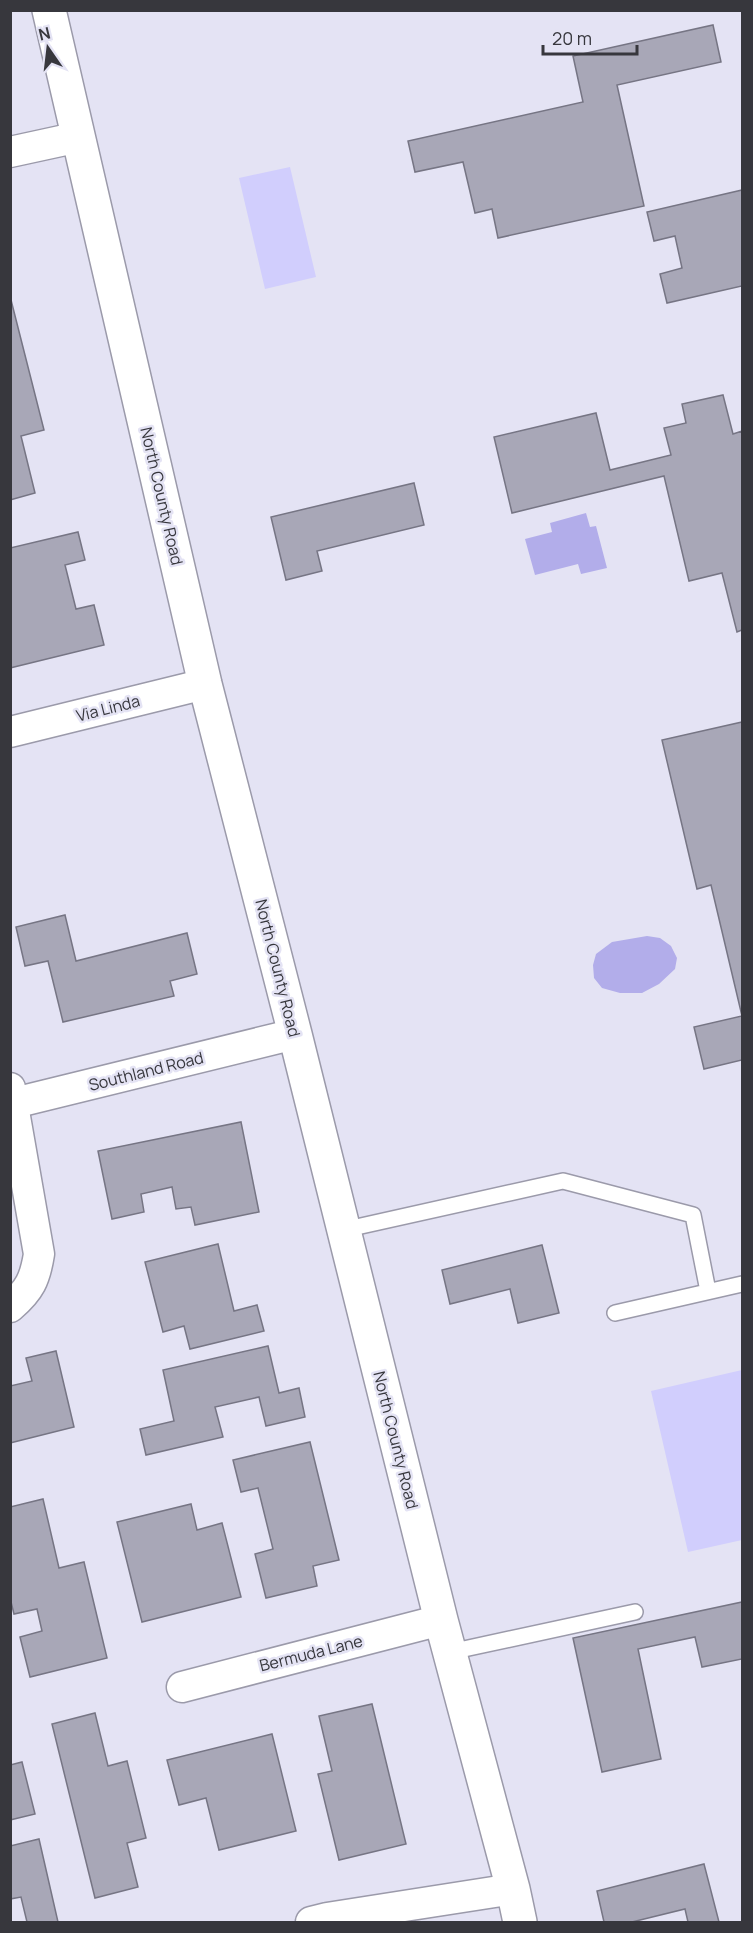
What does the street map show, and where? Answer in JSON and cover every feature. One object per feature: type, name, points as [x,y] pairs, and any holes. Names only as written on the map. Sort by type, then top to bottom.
[{"type":"street","name":"North County Road","points":[[49,10],[205,684],[441,1620],[513,1889],[520,1923]]},
{"type":"street","points":[[10,152],[79,137]]},
{"type":"street","name":"Via Linda","points":[[10,732],[205,684]]},
{"type":"street","name":"Southland Road","points":[[12,1096],[294,1034]]},
{"type":"street","points":[[10,1308],[25,1295],[36,1276],[39,1254],[12,1096]]},
{"type":"street","name":"Bermuda Lane","points":[[182,1687],[441,1620]]},
{"type":"street","points":[[311,1923],[327,1918],[513,1889]]},
{"type":"lane","points":[[343,1230],[564,1180],[693,1215],[708,1291]]},
{"type":"lane","points":[[615,1313],[742,1284]]},
{"type":"lane","points":[[450,1652],[635,1612]]},
{"type":"shaded area","points":[[290,167],[316,277],[265,289],[239,178]]},
{"type":"shaded area","points":[[586,513],[590,527],[596,526],[607,568],[581,574],[578,564],[535,575],[525,539],[552,532],[550,523]]},
{"type":"shaded area","points":[[647,936],[660,938],[671,946],[677,958],[675,969],[659,984],[642,993],[620,993],[602,988],[594,978],[593,965],[596,954],[612,942]]},
{"type":"shaded area","points":[[742,1370],[742,1540],[688,1552],[651,1391]]},
{"type":"building","points":[[713,25],[721,62],[617,85],[644,206],[498,238],[492,209],[475,213],[463,162],[415,172],[408,141],[583,102],[573,56]]},
{"type":"building","points":[[742,190],[742,286],[667,303],[660,274],[682,268],[675,236],[654,241],[647,212]]},
{"type":"building","points":[[10,296],[44,430],[21,436],[35,493],[10,500]]},
{"type":"building","points":[[723,395],[733,434],[742,431],[742,630],[737,632],[722,573],[689,581],[664,476],[512,513],[494,437],[596,413],[610,470],[671,455],[664,428],[686,423],[682,404]]},
{"type":"building","points":[[414,483],[424,525],[317,551],[322,571],[286,580],[271,517]]},
{"type":"building","points":[[78,532],[85,560],[65,565],[76,609],[94,605],[104,645],[10,668],[10,548]]},
{"type":"building","points":[[742,722],[742,1016],[711,885],[697,889],[662,740]]},
{"type":"building","points":[[65,915],[76,961],[187,933],[197,974],[170,981],[174,996],[63,1022],[48,961],[25,966],[16,927]]},
{"type":"building","points":[[742,1016],[742,1060],[704,1069],[694,1027]]},
{"type":"building","points":[[241,1122],[259,1212],[195,1225],[191,1207],[176,1209],[172,1187],[141,1194],[144,1212],[112,1219],[98,1151]]},
{"type":"building","points":[[218,1244],[234,1311],[257,1305],[264,1331],[190,1349],[184,1326],[163,1332],[145,1262]]},
{"type":"building","points":[[542,1245],[559,1313],[518,1323],[510,1289],[450,1304],[442,1270]]},
{"type":"building","points":[[268,1346],[279,1393],[299,1388],[305,1417],[266,1426],[259,1397],[215,1407],[223,1437],[146,1455],[140,1429],[174,1421],[163,1370]]},
{"type":"building","points":[[56,1351],[74,1427],[10,1443],[10,1386],[32,1381],[26,1358]]},
{"type":"building","points":[[310,1442],[339,1560],[313,1566],[317,1586],[266,1598],[255,1554],[273,1549],[258,1488],[241,1492],[233,1460]]},
{"type":"building","points":[[43,1499],[59,1568],[84,1562],[107,1658],[30,1677],[20,1637],[42,1631],[37,1609],[14,1614],[10,1598],[10,1507]]},
{"type":"building","points":[[191,1504],[197,1530],[222,1523],[241,1597],[142,1622],[117,1522]]},
{"type":"building","points":[[742,1602],[742,1659],[702,1667],[695,1637],[638,1649],[661,1759],[602,1772],[573,1638]]},
{"type":"building","points":[[372,1704],[406,1844],[339,1860],[318,1774],[332,1771],[319,1716]]},
{"type":"building","points":[[95,1713],[108,1766],[127,1761],[146,1838],[127,1843],[138,1887],[95,1898],[52,1724]]},
{"type":"building","points":[[272,1734],[296,1831],[219,1850],[206,1798],[179,1805],[167,1760]]},
{"type":"building","points":[[22,1762],[35,1814],[10,1820],[10,1765]]},
{"type":"building","points":[[39,1839],[58,1922],[27,1922],[21,1897],[10,1899],[10,1846]]},
{"type":"building","points":[[704,1864],[719,1922],[688,1922],[685,1909],[632,1922],[604,1922],[597,1891]]}]
